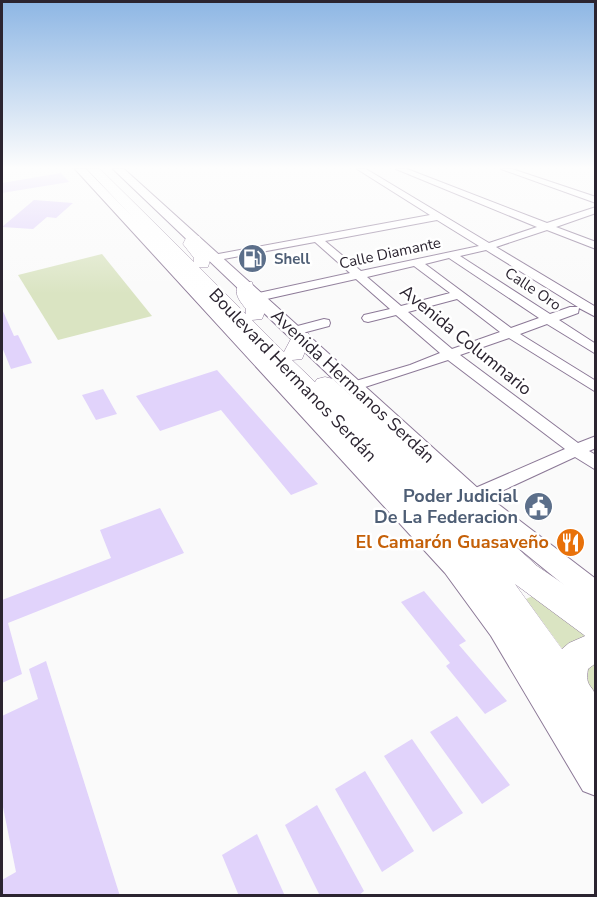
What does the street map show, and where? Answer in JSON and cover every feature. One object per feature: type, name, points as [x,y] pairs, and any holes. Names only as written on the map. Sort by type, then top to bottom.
[{"type":"main road","points":[[140,211],[455,565],[501,627],[596,778]]},
{"type":"main road","name":"Boulevard Hermanos Serdán","points":[[141,211],[498,585],[570,694],[596,728]]},
{"type":"main road","name":"Boulevard Hermanos Serdán","points":[[146,211],[208,260],[297,340],[526,575],[596,625]]},
{"type":"main road","points":[[150,211],[193,239],[208,260]]},
{"type":"main road","name":"Avenida Hermanos Serdán","points":[[297,340],[354,386],[472,497],[596,595]]},
{"type":"main road","points":[[570,694],[568,675],[574,660],[585,651],[596,648]]},
{"type":"street","points":[[427,211],[596,313]]},
{"type":"street","points":[[508,211],[596,246]]},
{"type":"street","name":"Calle Diamante","points":[[253,299],[453,256],[487,247],[594,211]]},
{"type":"street","points":[[208,260],[436,217]]},
{"type":"street","name":"Avenida Columnario","points":[[317,239],[449,354],[596,464]]},
{"type":"street","name":"Calle Oro","points":[[453,256],[596,350]]},
{"type":"street","points":[[417,263],[510,333],[596,388]]},
{"type":"street","points":[[368,318],[460,294]]},
{"type":"street","points":[[354,386],[574,310]]},
{"type":"street","points":[[297,340],[324,323]]},
{"type":"street","points":[[472,497],[596,441]]},
{"type":"green space","points":[[102,254],[152,316],[58,340],[18,275]]},
{"type":"green space","points":[[539,593],[595,634],[595,694],[526,599]]},
{"type":"building","points":[[21,211],[64,211],[56,218],[47,217],[33,229],[2,227]]},
{"type":"building","points":[[2,309],[14,336],[18,335],[32,363],[11,369],[2,347]]},
{"type":"building","points":[[217,370],[318,484],[291,495],[221,410],[160,431],[136,396]]},
{"type":"building","points":[[103,389],[117,414],[96,420],[82,395]]},
{"type":"building","points":[[160,508],[184,553],[8,623],[22,674],[2,683],[2,600],[111,558],[100,530]]},
{"type":"building","points":[[424,591],[466,641],[459,645],[507,701],[485,714],[446,666],[450,663],[401,602]]},
{"type":"building","points":[[46,661],[120,896],[2,896],[2,880],[16,872],[2,802],[2,716],[38,699],[29,669]]},
{"type":"building","points":[[457,716],[510,785],[482,804],[430,732]]},
{"type":"building","points":[[412,739],[463,813],[433,832],[384,756]]},
{"type":"building","points":[[365,771],[414,851],[382,872],[335,789]]},
{"type":"building","points":[[317,805],[364,891],[358,896],[320,896],[285,825]]},
{"type":"building","points":[[257,834],[285,896],[239,896],[222,855]]},
{"type":"place","name":"Shell","points":[[253,259]]},
{"type":"place","name":"Poder Judicial De La Federacion","points":[[539,506]]},
{"type":"place","name":"El Camarón Guasaveño","points":[[570,542]]}]
